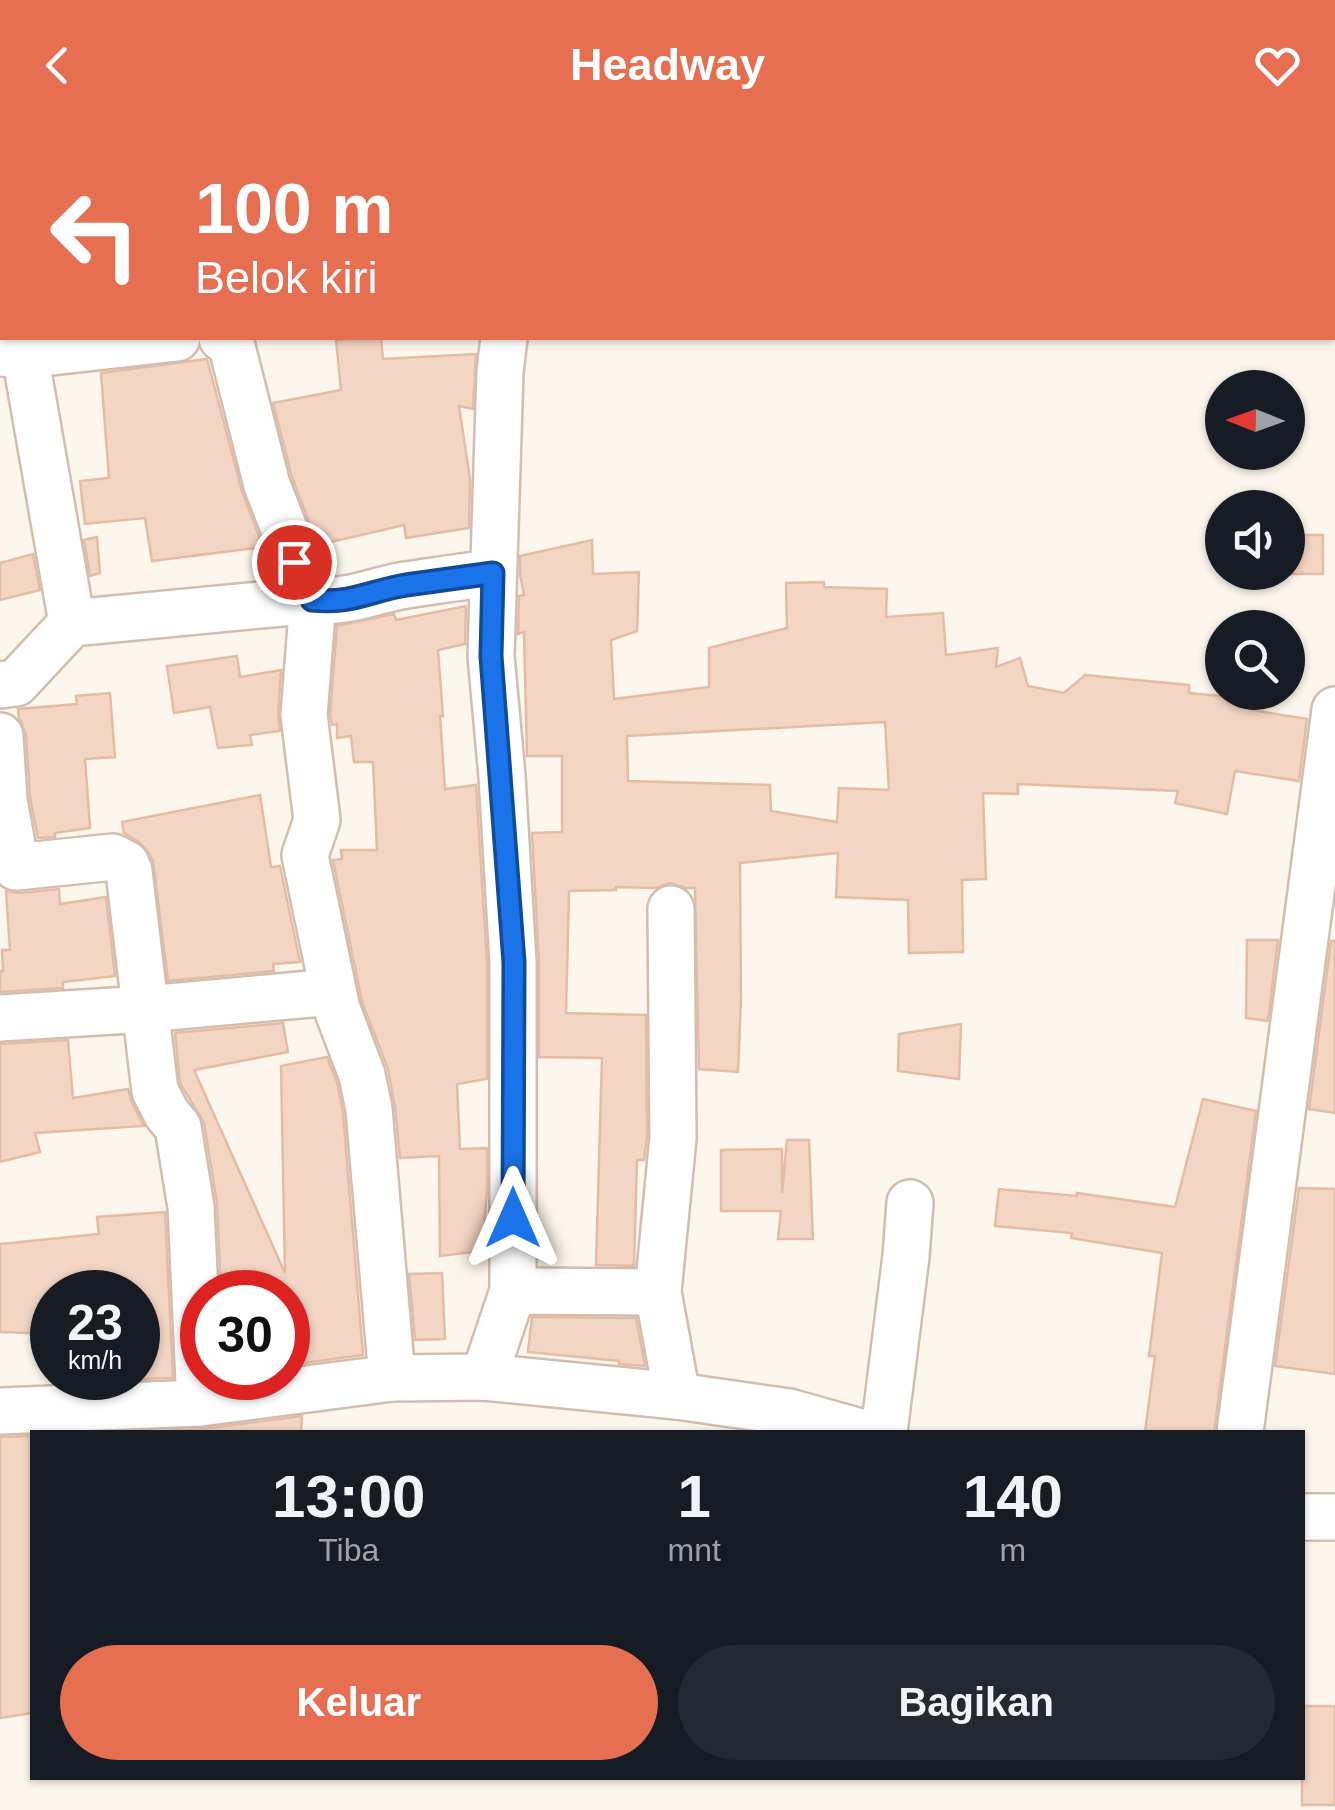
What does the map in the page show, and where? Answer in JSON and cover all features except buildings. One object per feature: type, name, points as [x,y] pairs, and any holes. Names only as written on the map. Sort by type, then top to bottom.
[{"type":"street","points":[[72,623],[12,354],[156,340]]},
{"type":"street","points":[[235,340],[267,485],[312,600],[304,715],[317,820],[304,855],[336,1009],[362,1076],[369,1110],[392,1378]]},
{"type":"street","points":[[484,1377],[513,1292],[514,962],[491,656],[504,340]]},
{"type":"street","points":[[0,685],[16,683],[72,623],[312,600],[332,602],[406,585],[493,573]]},
{"type":"street","points":[[1240,1430],[1335,710]]},
{"type":"street","points":[[0,736],[8,868],[113,857],[126,864],[129,871],[155,1091],[178,1127],[191,1208],[200,1402]]},
{"type":"street","points":[[671,908],[673,1138],[658,1292],[677,1396]]},
{"type":"street","points":[[0,1018],[333,992]]},
{"type":"street","points":[[884,1430],[910,1203]]},
{"type":"street","points":[[513,1292],[658,1292]]},
{"type":"street","points":[[0,1411],[200,1402],[392,1378],[484,1377],[677,1396],[789,1412],[853,1430]]},
{"type":"street","points":[[1305,1518],[1335,1517]]},
{"type":"route","points":[[294,562],[308,584],[312,600],[332,602],[406,585],[493,573],[491,656],[514,962],[513,1218]]}]
